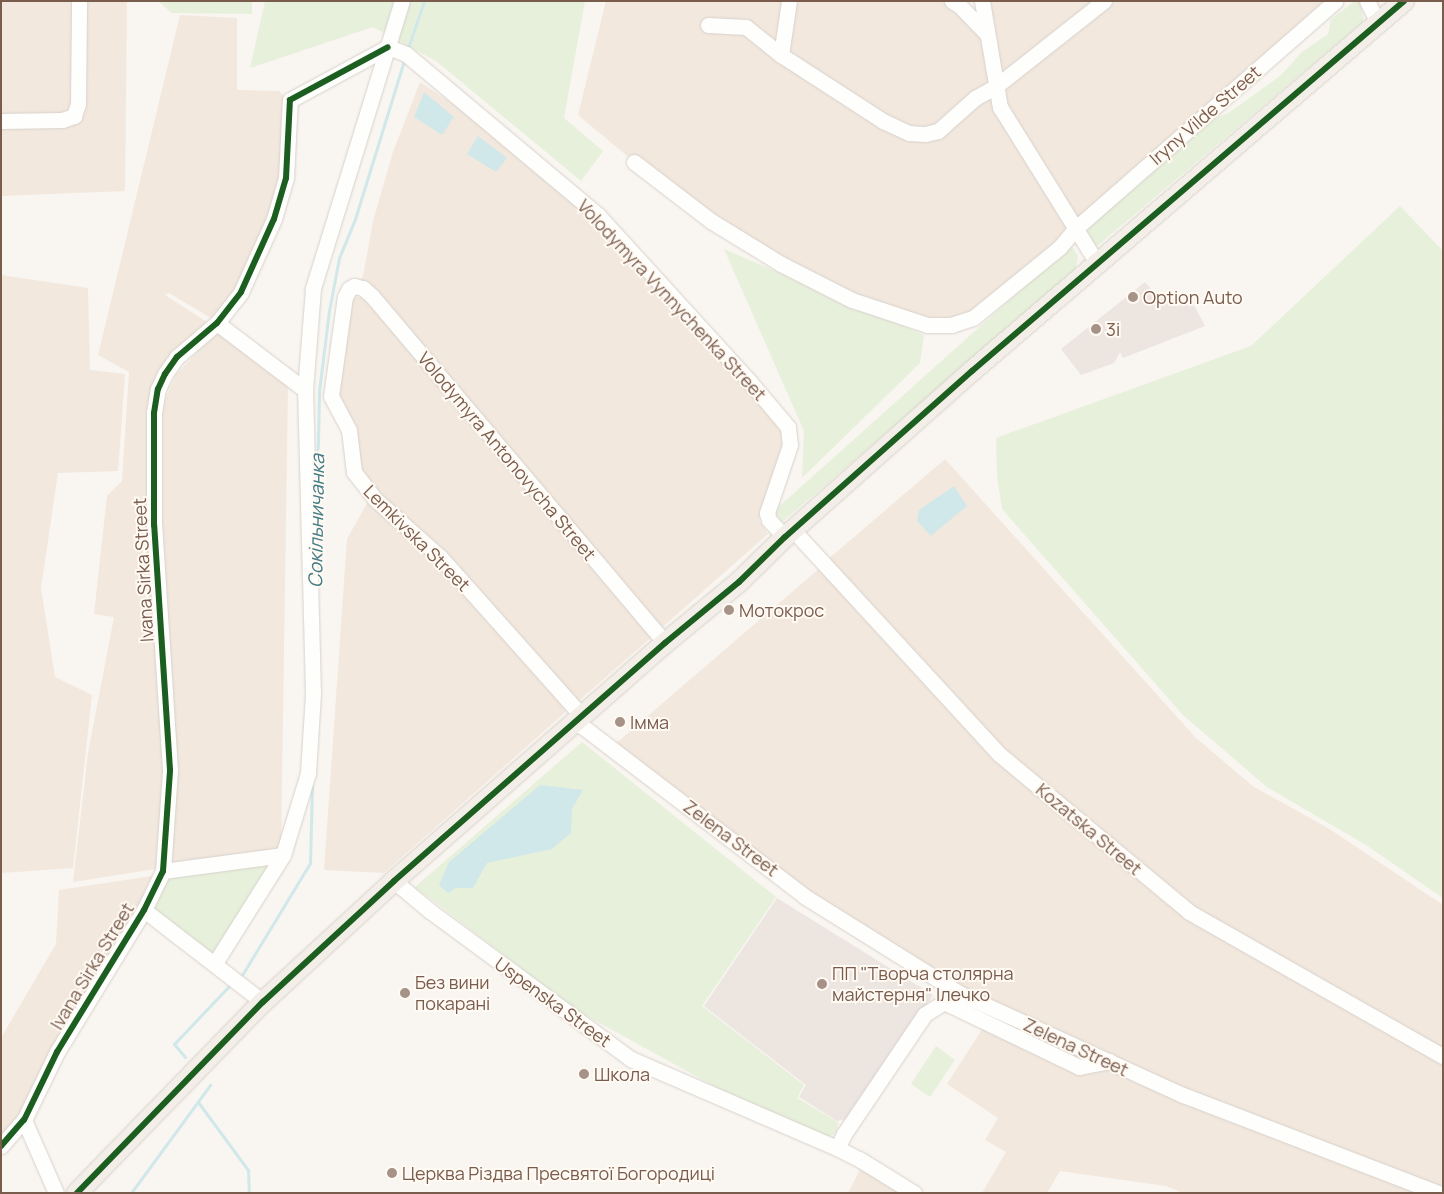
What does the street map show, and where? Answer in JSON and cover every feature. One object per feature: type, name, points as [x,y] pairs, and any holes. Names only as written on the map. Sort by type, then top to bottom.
[{"type":"main road","points":[[77,1193],[263,1002],[394,881],[577,719],[665,643],[740,582],[789,534],[972,371],[1404,1]]},
{"type":"main road","points":[[88,1193],[99,1172]]},
{"type":"street","points":[[1,121],[62,120],[74,116],[78,104],[79,1]]},
{"type":"street","points":[[215,963],[283,854],[308,773],[313,693],[305,390],[313,288],[402,1]]},
{"type":"street","points":[[781,55],[788,1]]},
{"type":"street","points":[[952,1],[959,5],[987,34]]},
{"type":"street","points":[[982,1],[1000,107],[1094,258],[1095,265]]},
{"type":"street","points":[[708,25],[746,27],[781,55],[883,121],[909,133],[925,134],[938,131],[975,98],[996,87],[1104,1]]},
{"type":"street","name":"Iryny Vilde Street","points":[[634,162],[711,221],[781,264],[852,300],[927,325],[951,325],[973,318],[1060,247],[1074,228],[1335,1]]},
{"type":"street","points":[[1368,1],[1378,23]]},
{"type":"street","name":"Ivana Sirka Street","points":[[1,1146],[24,1120],[58,1052],[144,910],[162,871],[170,770],[154,525],[154,413],[158,389],[165,374],[177,357],[217,323],[241,292],[274,219],[286,178],[290,100],[388,47]]},
{"type":"street","name":"Volodymyra Vynnychenka Street","points":[[388,47],[406,54],[598,215],[750,382],[788,427],[790,445],[767,514],[768,520],[789,534]]},
{"type":"street","name":"Volodymyra Antonovycha Street","points":[[345,297],[354,286],[363,288],[372,296],[665,643]]},
{"type":"street","name":"Lemkivska Street","points":[[345,297],[331,396],[349,430],[354,472],[375,500],[440,557],[577,719]]},
{"type":"street","points":[[217,323],[305,390]]},
{"type":"street","name":"Kozatska Street","points":[[789,534],[820,561],[999,754],[1190,912],[1443,1056]]},
{"type":"street","name":"Zelena Street","points":[[577,719],[582,726],[804,896],[954,990],[1183,1096],[1438,1193]]},
{"type":"street","points":[[162,871],[283,854]]},
{"type":"street","name":"Uspenska Street","points":[[394,881],[430,911],[632,1059],[837,1148],[859,1159],[914,1193]]},
{"type":"street","points":[[144,910],[263,1002]]},
{"type":"street","points":[[837,1148],[844,1134],[925,1014],[944,1002],[954,990]]},
{"type":"street","points":[[944,1002],[1080,1067],[1097,1066],[1109,1062]]},
{"type":"street","points":[[24,1120],[56,1193]]},
{"type":"shaded area","points":[[1,1],[127,1],[125,191],[1,196]]},
{"type":"shaded area","points":[[606,1],[786,1],[779,49],[746,32],[780,58],[925,136],[993,92],[1071,228],[972,314],[950,321],[924,320],[855,297],[780,260],[632,160],[578,115]]},
{"type":"shaded area","points":[[944,1],[960,10],[984,35],[992,85],[935,127],[905,128],[785,54],[795,2]]},
{"type":"shaded area","points":[[985,1],[1099,1],[998,81]]},
{"type":"shaded area","points":[[1110,1],[1324,1],[1075,224],[1006,110],[999,88]]},
{"type":"shaded area","points":[[180,15],[237,18],[237,90],[279,91],[287,100],[281,169],[272,211],[239,290],[216,321],[169,293],[165,295],[210,324],[156,393],[167,770],[160,857],[155,869],[73,882],[88,753],[114,617],[94,614],[107,496],[122,481],[129,372],[98,355]]},
{"type":"shaded area","points":[[420,82],[496,133],[596,217],[783,426],[785,443],[759,521],[768,534],[658,631],[358,284],[363,276],[373,221],[393,152]]},
{"type":"shaded area","points":[[1,275],[88,288],[90,370],[125,374],[118,471],[58,473],[41,588],[55,677],[92,695],[73,868],[1,873]]},
{"type":"shaded area","points":[[1145,282],[1157,296],[1193,303],[1205,326],[1123,358],[1120,352],[1114,363],[1081,375],[1061,349]]},
{"type":"shaded area","points":[[348,297],[363,297],[654,635],[575,704],[360,473],[335,393]]},
{"type":"shaded area","points":[[218,330],[288,384],[281,848],[168,867],[157,517],[159,413],[176,375]]},
{"type":"shaded area","points":[[945,459],[1196,738],[1254,787],[1328,828],[1443,905],[1443,1052],[1200,915],[1004,754],[825,562]]},
{"type":"shaded area","points":[[370,498],[432,554],[570,708],[384,873],[324,870],[347,539]]},
{"type":"shaded area","points":[[821,567],[988,746],[1185,913],[1443,1060],[1443,1191],[1188,1094],[975,997],[808,892],[614,745]]},
{"type":"shaded area","points":[[152,876],[128,929],[22,1118],[1,1141],[1,1038],[56,944],[59,890]]},
{"type":"shaded area","points":[[777,898],[933,995],[855,1117],[837,1121],[799,1097],[806,1085],[704,1006]]},
{"type":"shaded area","points":[[993,1012],[1430,1193],[1183,1193],[1166,1186],[1060,1171],[1047,1193],[982,1193],[1006,1152],[985,1140],[998,1118],[947,1084]]},
{"type":"shaded area","points":[[861,1168],[901,1193],[848,1193]]},
{"type":"green space","points":[[158,1],[252,1],[252,14],[172,13]]},
{"type":"green space","points":[[265,1],[585,1],[564,118],[603,151],[581,181],[436,61],[373,27],[250,68]]},
{"type":"green space","points":[[1355,1],[1360,1],[1364,21],[1096,247],[1088,240],[1087,226],[1209,121],[1230,112],[1280,76],[1302,52],[1328,34],[1331,19]]},
{"type":"green space","points":[[1400,206],[1443,251],[1443,419],[1441,421],[1443,423],[1443,898],[1366,845],[1267,787],[1183,715],[1002,509],[997,476],[996,438],[1251,346]]},
{"type":"green space","points":[[1071,245],[1078,256],[1075,272],[782,522],[774,511]]},
{"type":"green space","points":[[724,249],[924,335],[920,363],[802,478],[804,431]]},
{"type":"green space","points":[[582,742],[776,897],[702,1006],[804,1085],[797,1098],[838,1122],[837,1131],[833,1135],[827,1137],[725,1092],[576,1010],[415,887]]},
{"type":"green space","points":[[273,858],[215,956],[155,913],[152,902],[163,877]]},
{"type":"green space","points":[[936,1046],[955,1060],[930,1097],[911,1084]]},
{"type":"water","points":[[424,92],[454,117],[442,135],[414,117]]},
{"type":"water","points":[[478,136],[507,158],[496,172],[467,154]]},
{"type":"water","points":[[954,486],[967,506],[931,536],[917,521],[919,510]]},
{"type":"water","points":[[540,785],[583,790],[572,809],[571,833],[552,849],[487,863],[473,888],[456,888],[448,893],[439,885],[449,862]]},
{"type":"waterway","name":"Сокільничанка","points":[[408,48],[424,1]]},
{"type":"waterway","name":"Сокільничанка","points":[[316,536],[319,391],[329,311],[339,258],[355,219],[404,61]]},
{"type":"waterway","name":"Сокільничанка","points":[[242,975],[310,863],[312,785]]},
{"type":"waterway","points":[[185,1057],[174,1044],[229,986]]},
{"type":"waterway","points":[[131,1193],[210,1085]]},
{"type":"waterway","points":[[198,1102],[248,1170],[249,1193]]},
{"type":"cycle path","points":[[77,1193],[263,1002],[394,881],[665,643],[739,582],[785,537],[972,371],[1404,1]]},
{"type":"cycle path","points":[[1,1146],[24,1120],[57,1052],[144,910],[163,871],[170,770],[154,525],[154,413],[158,389],[165,374],[177,357],[217,323],[241,292],[274,219],[286,178],[290,100],[388,47]]},
{"type":"place","name":"Option Auto","points":[[1133,297]]},
{"type":"place","name":"3і","points":[[1096,329]]},
{"type":"place","name":"Мотокрос","points":[[729,610]]},
{"type":"place","name":"Імма","points":[[620,722]]},
{"type":"place","name":"ПП \"Творча столярна майстерня\" Ілечко","points":[[822,984]]},
{"type":"place","name":"Без вини покарані","points":[[405,993]]},
{"type":"place","name":"Школа","points":[[584,1074]]},
{"type":"place","name":"Церква Різдва Пресвятої Богородиці","points":[[392,1173]]}]
